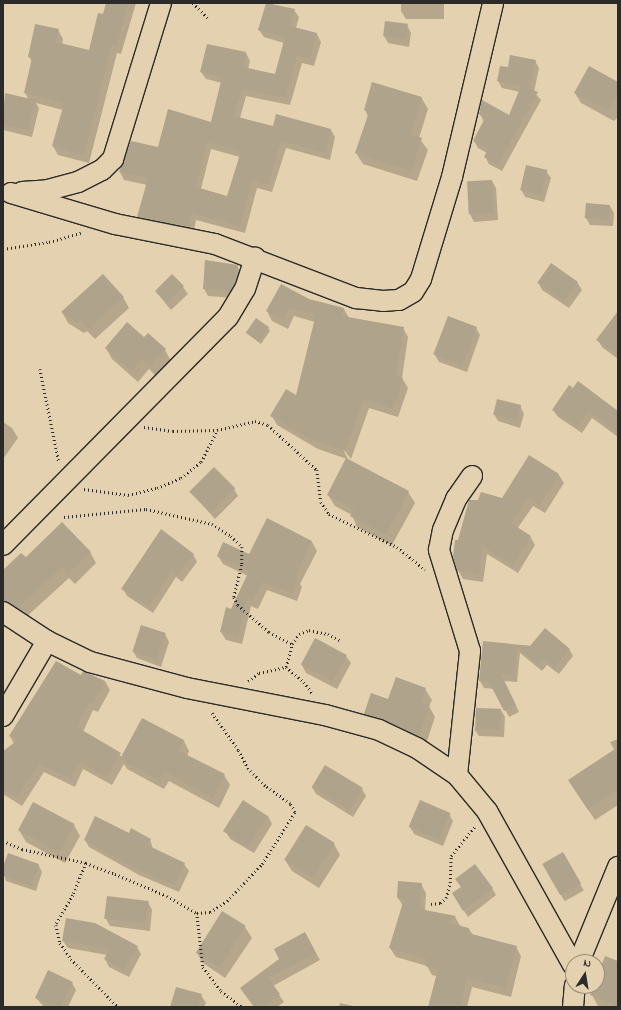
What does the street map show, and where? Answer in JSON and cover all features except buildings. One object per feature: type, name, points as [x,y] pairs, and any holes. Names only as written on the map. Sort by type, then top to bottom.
[{"type":"street","points":[[7,193],[48,190],[78,182],[102,170],[113,159],[161,3]]},
{"type":"street","points":[[7,193],[115,224],[215,244],[255,258],[356,298],[383,301],[399,300],[412,292],[421,279],[452,177],[494,3]]},
{"type":"street","points":[[3,545],[228,317],[246,289],[255,258]]},
{"type":"street","points":[[458,775],[470,651],[439,550],[444,530],[456,499],[472,476]]},
{"type":"street","points":[[3,612],[47,641],[90,662],[150,680],[325,715],[379,730],[417,748],[458,775],[487,811],[567,954]]},
{"type":"street","points":[[3,716],[47,641]]},
{"type":"street","points":[[582,954],[618,867]]},
{"type":"street","points":[[574,1007],[575,994]]},
{"type":"path","points":[[193,3],[210,19]]},
{"type":"path","points":[[3,249],[49,242],[85,232]]},
{"type":"path","points":[[40,369],[64,484],[100,493],[128,495],[157,488],[181,478],[201,462],[217,430]]},
{"type":"path","points":[[138,426],[173,431],[217,430],[255,421],[268,425],[317,470],[321,502],[329,514],[397,548],[427,571]]},
{"type":"path","points":[[64,517],[146,509],[212,524],[231,536],[242,547],[242,565],[234,596],[238,605],[269,632],[292,644]]},
{"type":"path","points":[[286,667],[292,644],[299,634],[309,630],[328,634],[341,641]]},
{"type":"path","points":[[232,696],[235,688],[260,673],[286,667]]},
{"type":"path","points":[[286,667],[304,682],[325,715]]},
{"type":"path","points":[[4,841],[22,849],[86,863],[167,896],[197,913],[210,912],[227,901],[247,881],[277,844],[295,812],[290,804],[265,786],[248,769],[238,750],[209,709]]},
{"type":"path","points":[[431,904],[440,903],[446,898],[450,883],[451,856],[487,811]]},
{"type":"path","points":[[86,863],[73,895],[56,925],[60,943],[71,959],[118,1007]]},
{"type":"path","points":[[197,913],[203,967],[221,991],[242,1007]]}]
